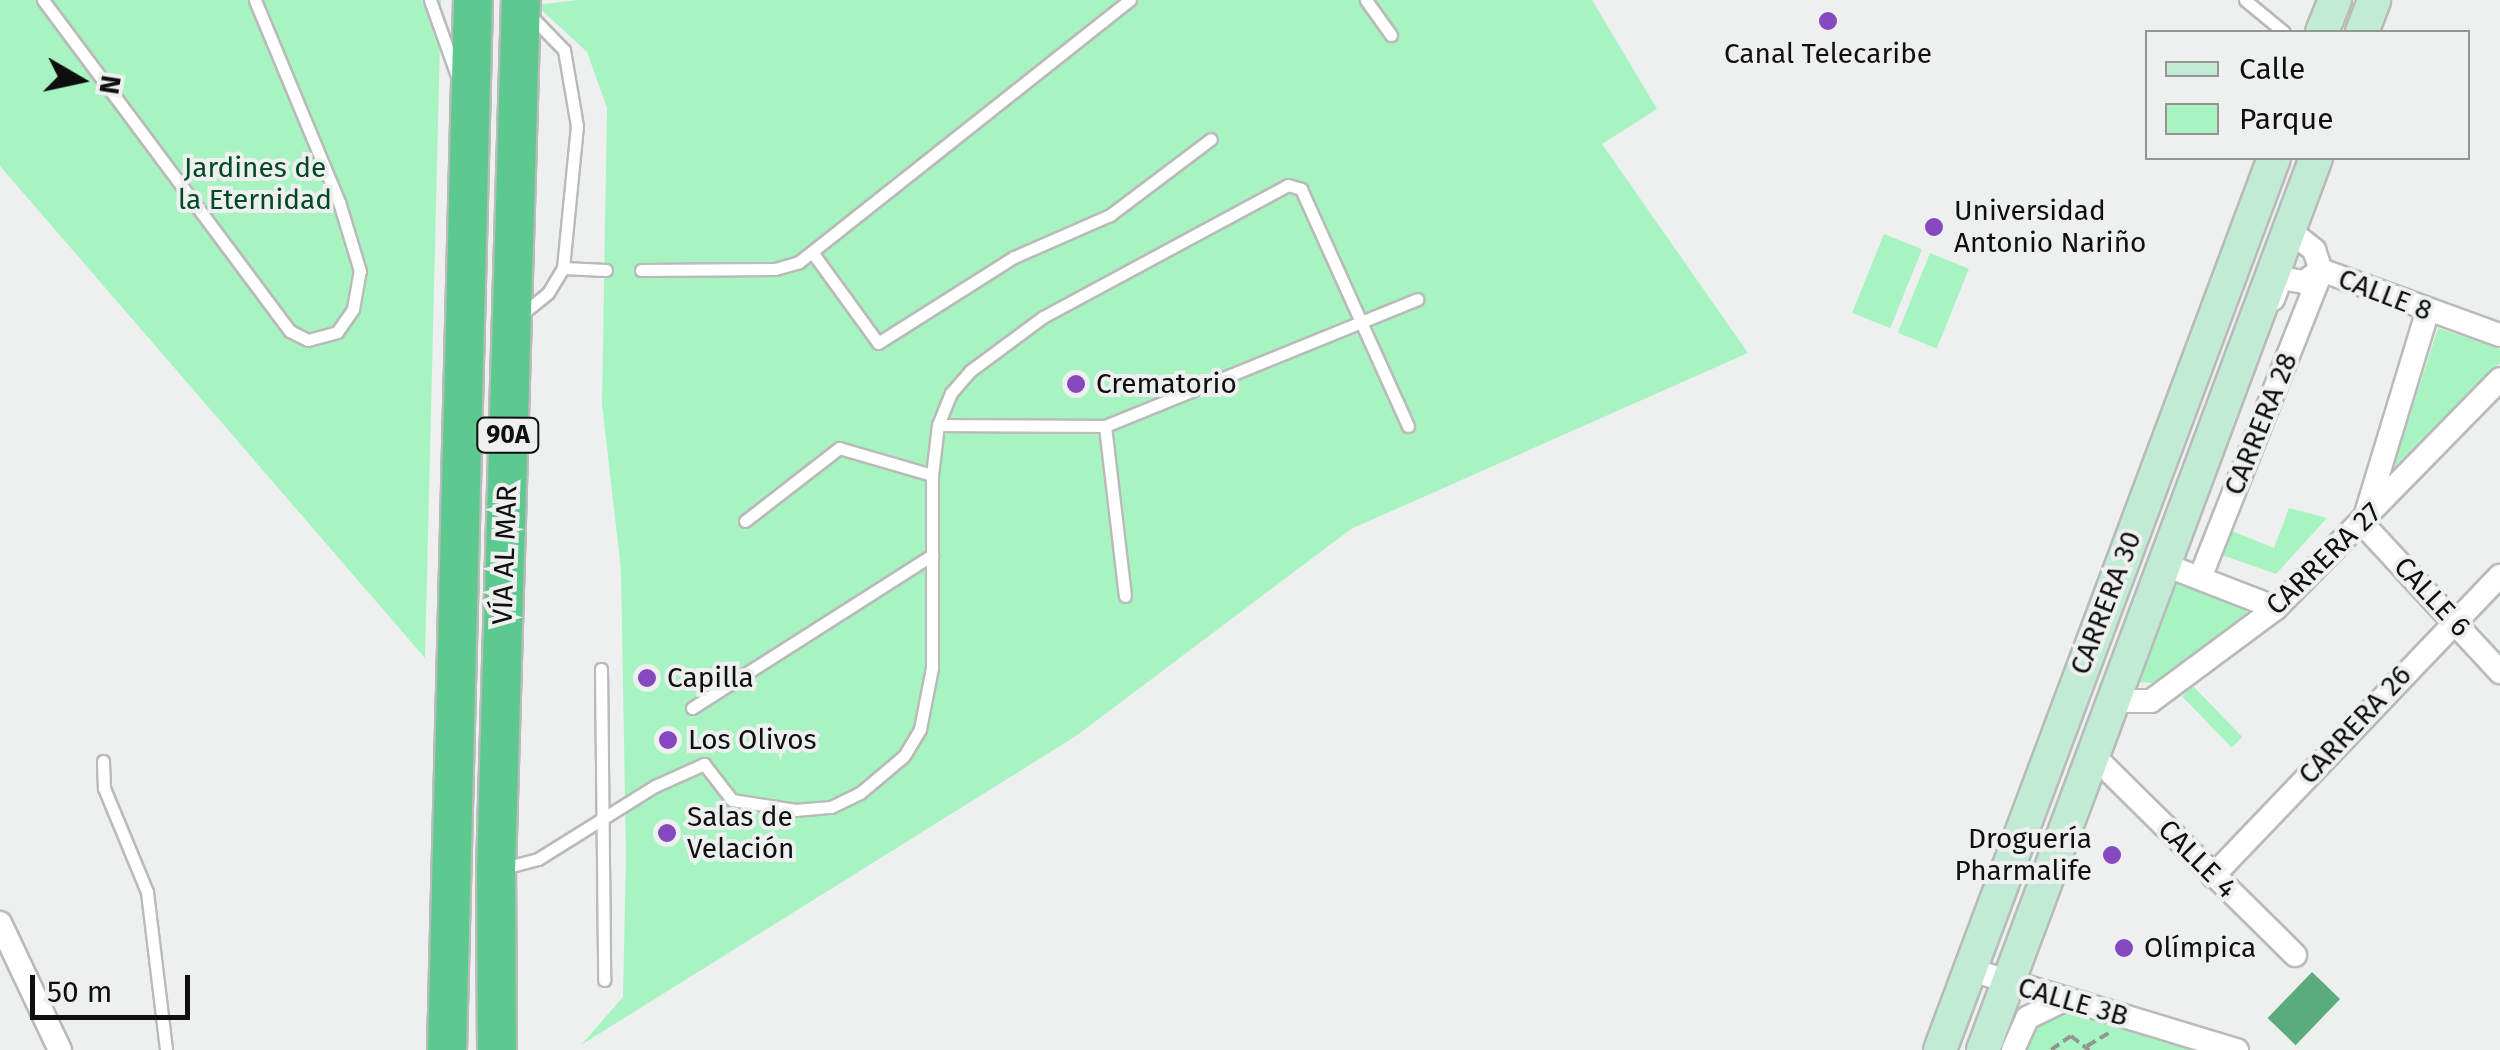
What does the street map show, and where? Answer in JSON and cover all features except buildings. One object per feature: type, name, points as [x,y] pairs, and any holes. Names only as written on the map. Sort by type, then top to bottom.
[{"type":"highway","name":"VÍA AL MAR","points":[[447,1050],[473,0]]},
{"type":"highway","name":"VÍA AL MAR","points":[[497,1050],[496,871],[520,2]]},
{"type":"main road","points":[[2323,30],[2335,0]]},
{"type":"main road","points":[[2363,30],[2374,0]]},
{"type":"main road","name":"CARRERA 30","points":[[1944,1039],[2273,160]]},
{"type":"main road","name":"CARRERA 30","points":[[1993,1048],[2006,982],[2315,160]]},
{"type":"main road","points":[[1944,1039],[1993,1048]]},
{"type":"street","name":"CALLE 8","points":[[2290,232],[2314,250],[2321,270],[2428,313],[2500,335]]},
{"type":"street","name":"CARRERA 28","points":[[2200,578],[2321,270]]},
{"type":"street","points":[[2042,886],[2281,278],[2304,282],[2321,270]]},
{"type":"street","points":[[2363,524],[2428,313]]},
{"type":"street","name":"CARRERA 27","points":[[2124,700],[2151,701],[2276,608],[2363,524],[2500,378]]},
{"type":"street","name":"CALLE 6","points":[[2363,524],[2500,672]]},
{"type":"street","points":[[2174,568],[2276,608]]},
{"type":"street","name":"CARRERA 26","points":[[2213,876],[2500,576]]},
{"type":"street","name":"CALLE 4","points":[[2101,762],[2295,955]]},
{"type":"street","points":[[0,923],[41,1020],[60,1050]]},
{"type":"street","name":"CALLE 3B","points":[[1968,969],[2237,1050]]},
{"type":"street","points":[[1993,1048],[2027,1018],[2066,999]]},
{"type":"lane","points":[[43,0],[290,332],[308,340],[337,332],[354,309],[360,272],[255,0]]},
{"type":"lane","points":[[430,0],[470,116]]},
{"type":"lane","points":[[641,270],[775,269],[812,252],[1130,0]]},
{"type":"lane","points":[[1366,0],[1391,35]]},
{"type":"lane","points":[[2245,0],[2282,30]]},
{"type":"lane","points":[[512,322],[548,293],[562,268],[576,98],[564,50],[520,2]]},
{"type":"lane","points":[[812,252],[878,343],[1014,257],[1110,215],[1211,138]]},
{"type":"lane","points":[[496,871],[538,859],[704,764],[732,800],[759,810],[831,806],[882,777],[920,730],[929,700],[932,476],[938,425],[951,393],[970,371],[1043,316],[1272,189],[1302,189],[1408,426]]},
{"type":"lane","points":[[562,268],[606,270]]},
{"type":"lane","points":[[938,425],[1105,426],[1417,299]]},
{"type":"lane","points":[[1105,426],[1126,596]]},
{"type":"lane","points":[[745,520],[839,448],[932,476]]},
{"type":"lane","points":[[692,708],[932,555]]},
{"type":"lane","points":[[600,669],[604,980]]},
{"type":"lane","points":[[102,761],[104,788],[147,892],[166,1050]]},
{"type":"path","points":[[2050,1050],[2072,1036],[2088,1048],[2117,1028]]},
{"type":"green space","name":"Jardines de la Eternidad","points":[[0,0],[441,0],[425,658],[0,166]]},
{"type":"green space","points":[[577,0],[1592,0],[1657,109],[1602,144],[1748,353],[1351,529],[1076,736],[581,1045],[623,997],[626,855],[621,570],[602,404],[607,108],[587,52],[536,5]]},
{"type":"green space","points":[[1884,234],[1922,249],[1890,328],[1852,313]]},
{"type":"green space","points":[[1930,253],[1969,269],[1937,348],[1898,333]]},
{"type":"green space","points":[[2438,328],[2500,349],[2500,363],[2393,468]]},
{"type":"green space","points":[[2289,508],[2327,518],[2276,574],[2222,555],[2232,531],[2274,548]]},
{"type":"green space","points":[[2172,582],[2245,608],[2248,617],[2158,683],[2135,682]]},
{"type":"green space","points":[[2193,686],[2242,737],[2232,747],[2182,696]]},
{"type":"green space","points":[[2059,1011],[2198,1050],[2025,1050],[2036,1027]]},
{"type":"shaded area","points":[[2312,972],[2340,999],[2296,1045],[2268,1018]]},
{"type":"place","name":"Canal Telecaribe","points":[[1828,21]]},
{"type":"place","name":"Universidad Antonio Nariño","points":[[1934,227]]},
{"type":"place","name":"Crematorio","points":[[1076,384]]},
{"type":"place","name":"Capilla","points":[[647,678]]},
{"type":"place","name":"Los Olivos","points":[[668,740]]},
{"type":"place","name":"Salas de Velación","points":[[667,833]]},
{"type":"place","name":"Droguería Pharmalife","points":[[2112,855]]},
{"type":"place","name":"Olímpica","points":[[2124,948]]}]
